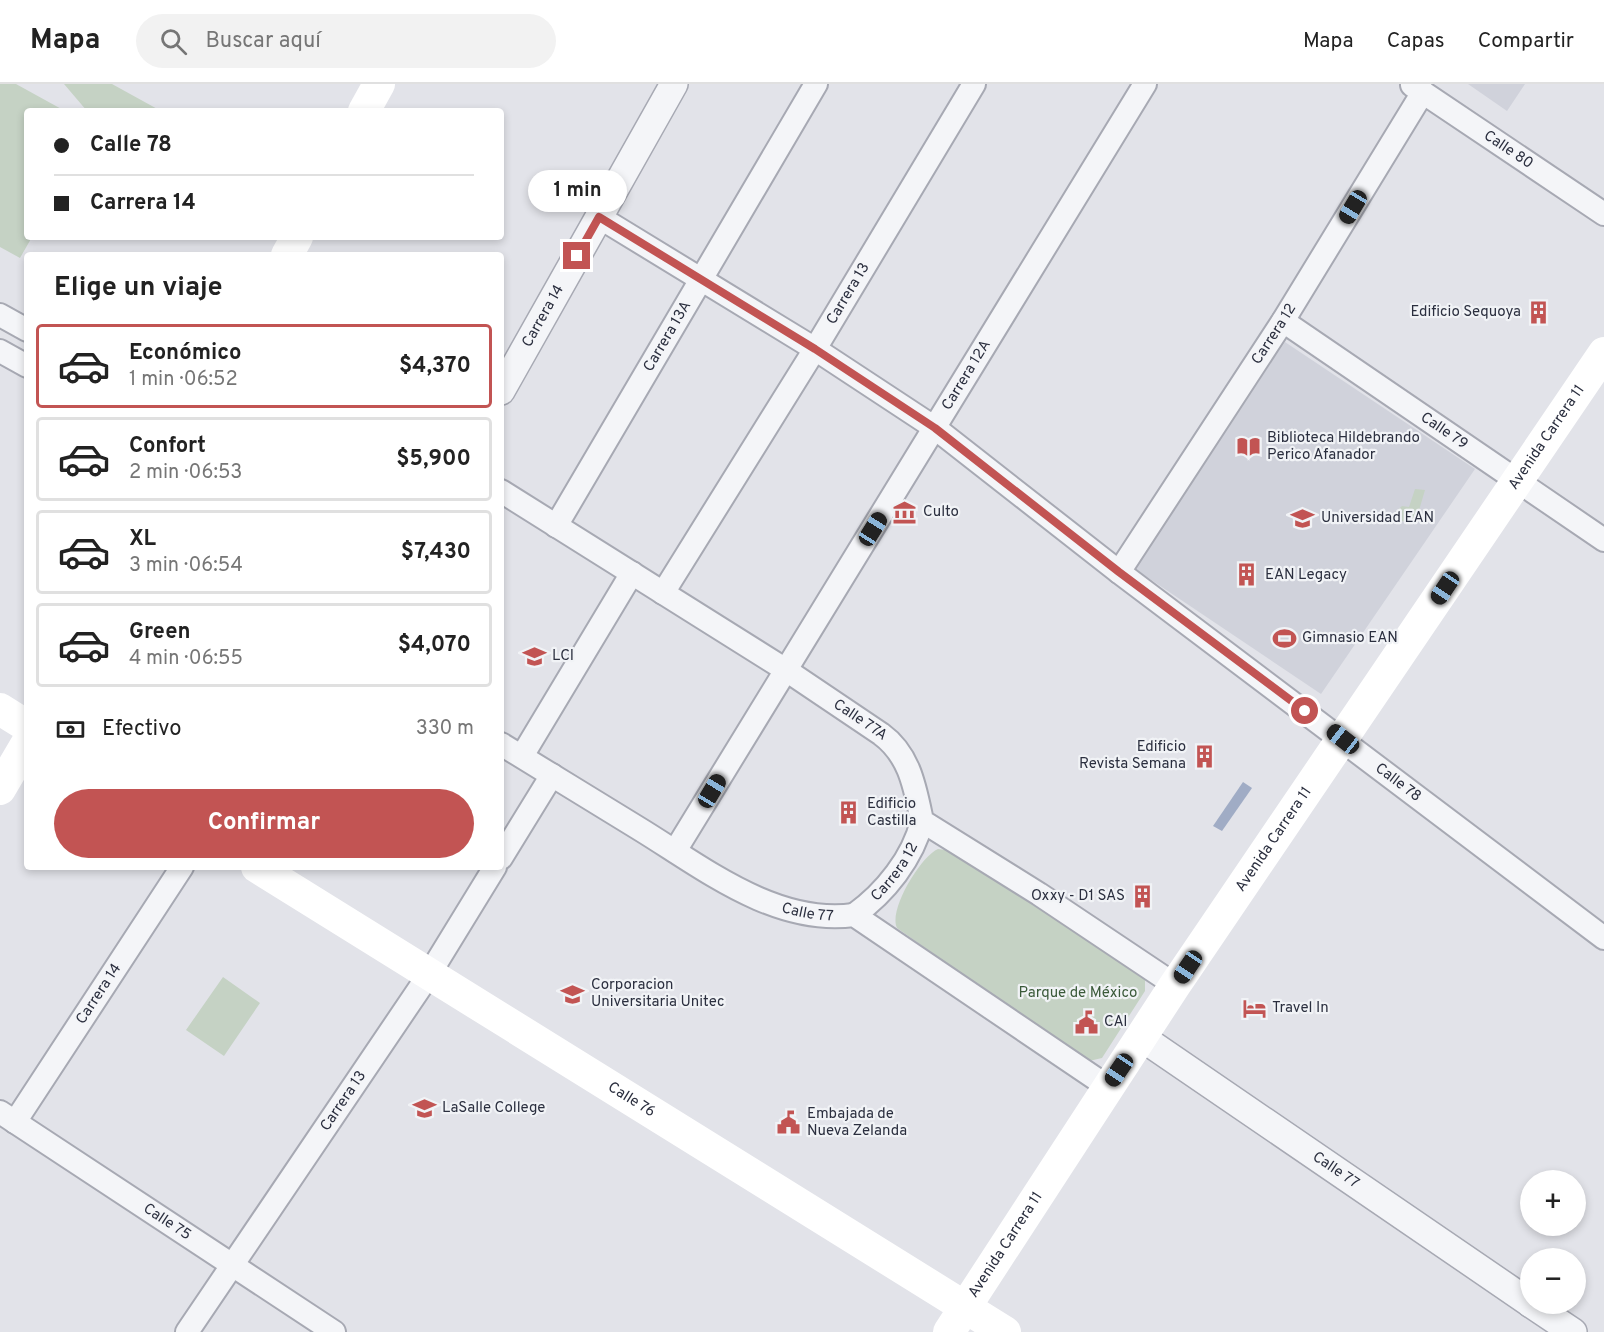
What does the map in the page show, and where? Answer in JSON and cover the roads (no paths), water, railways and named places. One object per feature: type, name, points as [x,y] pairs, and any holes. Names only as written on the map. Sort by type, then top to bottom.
[{"type":"main road","points":[[366,108],[379,84]]},
{"type":"main road","name":"Avenida Carrera 11","points":[[957,1319],[1175,985],[1604,353]]},
{"type":"main road","points":[[0,709],[24,724]]},
{"type":"main road","points":[[0,789],[24,748]]},
{"type":"main road","name":"Calle 76","points":[[262,870],[430,973],[957,1319],[1005,1332]]},
{"type":"street","name":"Carrera 14","points":[[504,387],[674,84]]},
{"type":"street","name":"Carrera 13A","points":[[556,526],[816,84]]},
{"type":"street","name":"Carrera 13","points":[[663,593],[815,349],[974,84]]},
{"type":"street","name":"Carrera 12A","points":[[675,851],[1145,84]]},
{"type":"street","name":"Calle 80","points":[[1417,88],[1604,214]]},
{"type":"street","name":"Carrera 12","points":[[1119,572],[1283,321],[1417,88]]},
{"type":"street","name":"Calle 78","points":[[599,217],[815,349],[935,428],[1119,572],[1604,938]]},
{"type":"street","points":[[0,315],[24,328]]},
{"type":"street","name":"Calle 79","points":[[1283,321],[1604,540]]},
{"type":"street","points":[[0,351],[24,364]]},
{"type":"street","name":"Calle 77A","points":[[504,493],[786,670],[892,742],[913,781],[922,821]]},
{"type":"street","points":[[522,756],[632,573]]},
{"type":"street","name":"Calle 77","points":[[504,746],[739,890],[794,911],[829,917],[854,915],[1108,1087]]},
{"type":"street","points":[[504,853],[552,775]]},
{"type":"street","name":"Carrera 12","points":[[854,915],[872,902],[892,878],[913,846],[922,821]]},
{"type":"street","points":[[922,821],[1039,894],[1175,985]]},
{"type":"street","name":"Carrera 14","points":[[7,1117],[180,870]]},
{"type":"street","name":"Carrera 13","points":[[187,1332],[430,973],[493,870]]},
{"type":"street","name":"Calle 77","points":[[1141,1038],[1520,1296]]},
{"type":"street","name":"Calle 75","points":[[7,1117],[334,1332]]},
{"type":"street","name":"Calle 77","points":[[1547,1314],[1573,1332]]},
{"type":"water","points":[[1243,782],[1252,788],[1222,831],[1213,826]]},
{"type":"place","name":"Edificio Sequoya","points":[[1539,312]]},
{"type":"place","name":"Biblioteca Hildebrando Perico Afanador","points":[[1249,447]]},
{"type":"place","name":"Culto","points":[[905,512]]},
{"type":"place","name":"Universidad EAN","points":[[1303,518]]},
{"type":"place","name":"EAN Legacy","points":[[1247,575]]},
{"type":"place","name":"Gimnasio EAN","points":[[1284,638]]},
{"type":"place","name":"LCI","points":[[534,656]]},
{"type":"place","name":"Edificio Revista Semana","points":[[1204,756]]},
{"type":"place","name":"Edificio Castilla","points":[[849,813]]},
{"type":"place","name":"Oxxy - D1 SAS","points":[[1143,896]]},
{"type":"place","name":"Corporacion Universitaria Unitec","points":[[573,994]]},
{"type":"place","name":"Travel In","points":[[1254,1008]]},
{"type":"place","name":"CAI","points":[[1086,1022]]},
{"type":"place","name":"LaSalle College","points":[[424,1108]]},
{"type":"place","name":"Embajada de Nueva Zelanda","points":[[789,1123]]},
{"type":"park label","name":"Parque de México","points":[[1078,993]]}]
